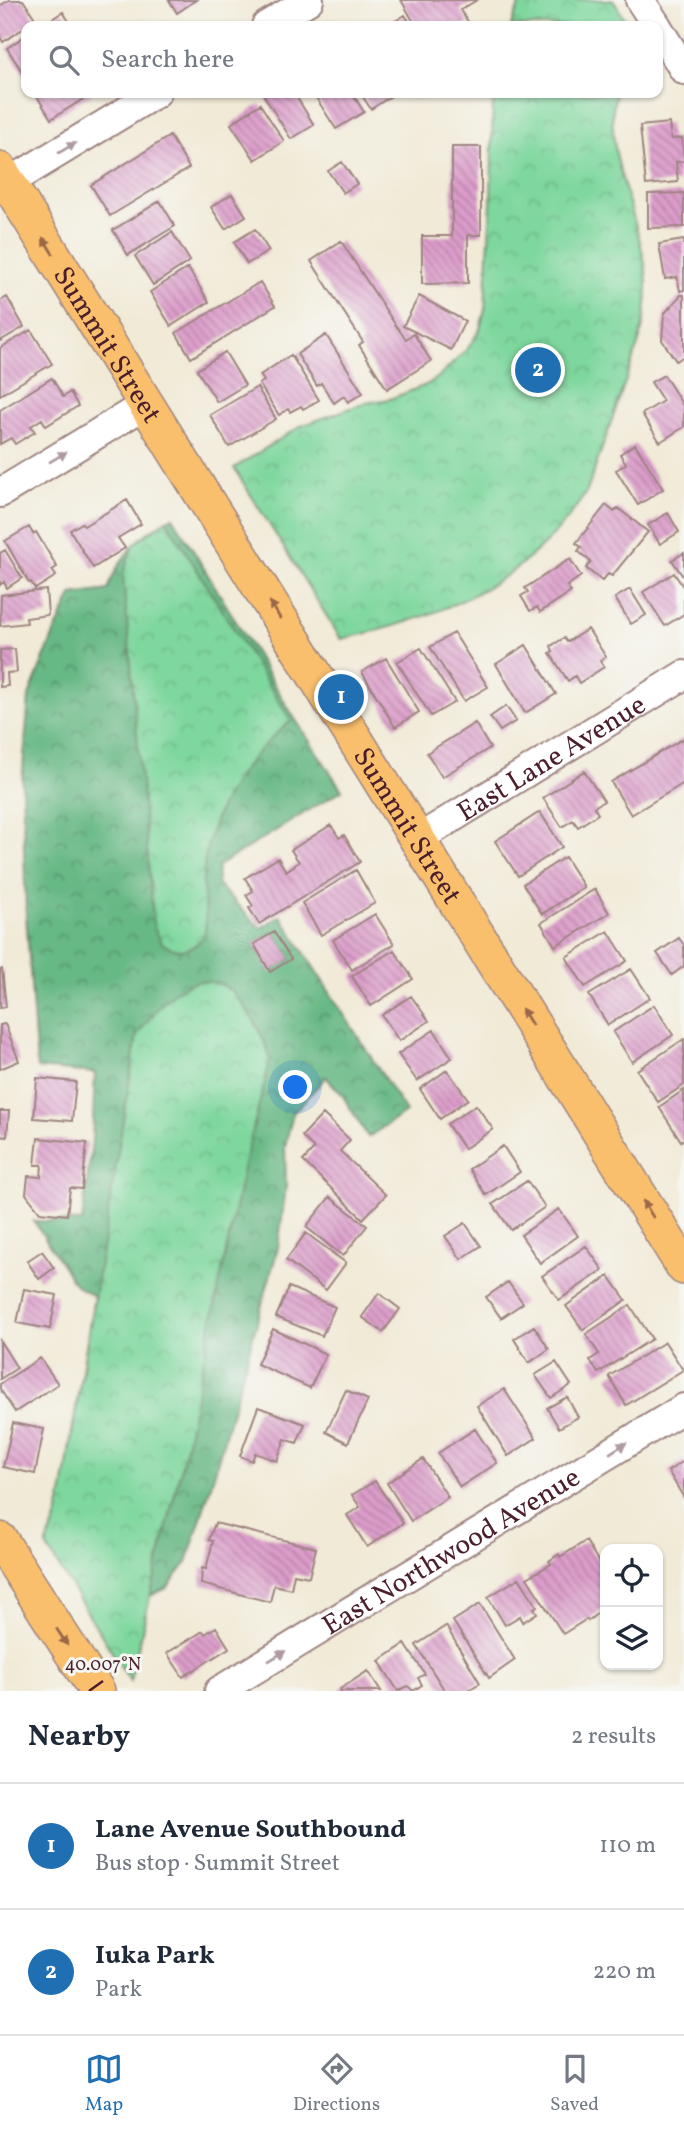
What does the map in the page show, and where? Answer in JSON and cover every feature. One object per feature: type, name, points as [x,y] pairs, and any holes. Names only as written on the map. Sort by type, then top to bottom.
[{"type":"main road","name":"Summit Street","points":[[4,177],[684,1267]]},
{"type":"main road","points":[[0,1540],[97,1691]]},
{"type":"street","points":[[274,21],[309,0]]},
{"type":"street","points":[[640,0],[653,21]]},
{"type":"street","points":[[663,37],[684,70]]},
{"type":"street","points":[[4,177],[147,98]]},
{"type":"street","points":[[0,493],[146,404]]},
{"type":"street","name":"East Lane Avenue","points":[[418,839],[684,675]]},
{"type":"street","name":"East Northwood Avenue","points":[[219,1691],[684,1408]]},
{"type":"green space","points":[[521,0],[613,0],[626,21],[513,21]]},
{"type":"green space","points":[[493,98],[615,98],[613,135],[617,158],[646,271],[646,308],[638,345],[587,491],[539,549],[511,572],[448,607],[414,620],[341,639],[234,468],[301,426],[426,385],[440,376],[469,347],[480,329],[485,309]]},
{"type":"green space","points":[[173,517],[295,719],[342,790],[218,866],[217,884],[260,928],[281,916],[406,1112],[368,1137],[341,1093],[326,1077],[293,1113],[285,1146],[286,1187],[278,1248],[212,1482],[187,1562],[167,1588],[150,1596],[186,1447],[68,1458],[94,1296],[78,1287],[71,1279],[34,1221],[82,1222],[92,1142],[95,1073],[37,1068],[26,915],[22,781],[29,696],[72,595],[108,590],[118,566],[141,538]],"holes":[[[274,932],[291,959],[270,971],[254,944]]]},
{"type":"green space","points":[[166,520],[291,721],[242,771],[219,810],[211,831],[203,878],[205,932],[192,947],[181,950],[162,943],[154,927],[123,575],[133,545]]},
{"type":"green space","points":[[199,981],[219,984],[236,996],[261,1033],[270,1061],[243,1169],[186,1446],[130,1681],[46,1546],[57,1517],[63,1490],[137,1035],[171,995],[188,984]]},
{"type":"building","points":[[9,0],[23,0],[36,20],[21,21],[21,30],[3,42],[0,37],[0,6]]},
{"type":"building","points":[[169,0],[196,0],[177,13]]},
{"type":"building","points":[[401,0],[477,0],[460,10],[468,21],[413,21]]},
{"type":"building","points":[[63,12],[69,21],[49,21]]},
{"type":"building","points":[[405,15],[409,21],[395,21]]},
{"type":"building","points":[[21,38],[21,70],[7,48]]},
{"type":"building","points":[[38,98],[85,98],[51,119]]},
{"type":"building","points":[[265,98],[297,98],[314,125],[291,139]]},
{"type":"building","points":[[316,98],[355,98],[364,112],[336,129]]},
{"type":"building","points":[[363,98],[388,98],[371,109]]},
{"type":"building","points":[[260,104],[284,141],[255,160],[231,124]]},
{"type":"building","points":[[669,123],[671,139],[682,138],[684,161],[676,162],[678,182],[646,185],[640,126]]},
{"type":"building","points":[[170,136],[189,168],[110,216],[91,185]]},
{"type":"building","points":[[452,147],[481,147],[481,235],[468,235],[468,283],[422,284],[422,236],[452,236]]},
{"type":"building","points":[[342,162],[357,184],[343,193],[328,171]]},
{"type":"building","points":[[684,193],[684,227],[648,228],[648,194]]},
{"type":"building","points":[[232,194],[246,216],[225,229],[211,207]]},
{"type":"building","points":[[160,201],[175,226],[128,255],[113,230]]},
{"type":"building","points":[[255,229],[269,251],[247,264],[234,242]]},
{"type":"building","points":[[172,232],[190,261],[153,285],[135,256]]},
{"type":"building","points":[[684,240],[684,290],[680,291],[677,277],[665,279],[659,244]]},
{"type":"building","points":[[341,241],[396,326],[406,339],[414,334],[431,361],[387,389],[359,345],[363,342],[311,261]]},
{"type":"building","points":[[188,268],[209,302],[171,326],[150,292]]},
{"type":"building","points":[[260,282],[275,306],[191,358],[176,333]]},
{"type":"building","points":[[684,295],[684,356],[676,361],[662,340],[664,314]]},
{"type":"building","points":[[419,296],[465,321],[451,350],[403,326]]},
{"type":"building","points":[[7,297],[24,327],[0,341],[0,301]]},
{"type":"building","points":[[31,330],[52,364],[0,395],[0,348]]},
{"type":"building","points":[[326,335],[363,393],[348,402],[344,396],[334,403],[321,383],[317,386],[297,354]]},
{"type":"building","points":[[225,352],[245,385],[217,402],[197,370]]},
{"type":"building","points":[[291,355],[319,400],[303,409],[301,406],[290,412],[288,409],[279,415],[259,384],[264,381],[260,375]]},
{"type":"building","points":[[664,375],[684,407],[684,427],[660,442],[642,414],[663,401],[651,382]]},
{"type":"building","points":[[52,378],[63,397],[70,392],[78,406],[46,426],[42,419],[31,426],[35,432],[15,444],[11,438],[0,444],[0,410]]},
{"type":"building","points":[[257,387],[276,419],[229,447],[210,415]]},
{"type":"building","points":[[635,444],[663,489],[638,505],[616,470],[626,464],[620,454]]},
{"type":"building","points":[[127,500],[141,524],[118,538],[125,548],[93,568],[70,530],[82,523],[84,526]]},
{"type":"building","points":[[606,505],[614,512],[618,508],[648,532],[612,576],[608,574],[602,581],[586,568],[591,562],[578,551],[581,547],[576,543]]},
{"type":"building","points":[[668,513],[679,532],[660,544],[648,525]]},
{"type":"building","points":[[29,527],[33,534],[36,532],[57,567],[52,570],[56,576],[35,589],[5,541]]},
{"type":"building","points":[[5,550],[22,578],[7,588],[4,582],[0,585],[0,553]]},
{"type":"building","points":[[684,553],[684,578],[672,560]]},
{"type":"building","points":[[570,559],[581,576],[567,586],[571,592],[540,612],[537,607],[530,611],[521,596],[528,592],[525,588]]},
{"type":"building","points":[[674,573],[684,588],[684,614],[665,626],[643,592]]},
{"type":"building","points":[[630,589],[646,615],[631,624],[615,598]]},
{"type":"building","points":[[46,590],[48,615],[26,618],[27,623],[0,626],[1,595]]},
{"type":"building","points":[[588,629],[606,657],[600,661],[604,667],[579,683],[575,676],[568,681],[550,653],[553,651],[551,646],[564,638],[567,642]]},
{"type":"building","points":[[454,633],[488,687],[464,701],[430,647]]},
{"type":"building","points":[[526,645],[556,694],[525,713],[496,664]]},
{"type":"building","points":[[421,648],[455,702],[431,716],[397,662]]},
{"type":"building","points":[[15,649],[17,672],[7,673],[8,686],[0,687],[0,650]]},
{"type":"building","points":[[386,658],[419,712],[395,727],[362,672]]},
{"type":"building","points":[[506,706],[516,721],[500,731],[490,717]]},
{"type":"building","points":[[475,723],[490,748],[442,777],[427,753]]},
{"type":"building","points":[[684,738],[684,783],[631,815],[611,782]]},
{"type":"building","points":[[584,771],[604,801],[594,807],[598,814],[578,827],[573,820],[562,827],[543,798]]},
{"type":"building","points":[[540,812],[562,847],[518,876],[495,841]]},
{"type":"building","points":[[331,825],[339,838],[344,835],[360,862],[259,924],[249,908],[253,906],[246,895],[253,891],[245,878],[278,858],[286,871],[299,862],[291,850]]},
{"type":"building","points":[[565,857],[584,887],[542,914],[523,884]]},
{"type":"building","points":[[356,870],[375,903],[321,935],[302,903]]},
{"type":"building","points":[[595,889],[609,913],[555,946],[541,923]]},
{"type":"building","points":[[375,914],[394,944],[352,970],[333,940]]},
{"type":"building","points":[[608,931],[627,961],[585,987],[566,957]]},
{"type":"building","points":[[274,932],[291,959],[270,972],[254,944]]},
{"type":"building","points":[[679,938],[684,945],[684,966],[672,975],[657,953]]},
{"type":"building","points":[[394,950],[413,979],[371,1006],[352,976]]},
{"type":"building","points":[[2,969],[6,1007],[0,1008],[0,970]]},
{"type":"building","points":[[631,969],[650,998],[608,1025],[589,995]]},
{"type":"building","points":[[411,996],[429,1021],[399,1041],[382,1015]]},
{"type":"building","points":[[654,1005],[673,1035],[632,1062],[613,1032]]},
{"type":"building","points":[[5,1024],[19,1061],[0,1069],[0,1025]]},
{"type":"building","points":[[434,1030],[452,1058],[417,1081],[398,1054]]},
{"type":"building","points":[[684,1039],[684,1085],[658,1102],[637,1070]]},
{"type":"building","points":[[447,1070],[468,1099],[440,1119],[420,1089]]},
{"type":"building","points":[[37,1078],[76,1082],[72,1121],[34,1118]]},
{"type":"building","points":[[684,1090],[684,1139],[681,1141],[659,1107]]},
{"type":"building","points":[[476,1105],[493,1129],[464,1149],[447,1124]]},
{"type":"building","points":[[0,1111],[9,1111],[7,1137],[0,1136]]},
{"type":"building","points":[[323,1114],[350,1140],[340,1151],[386,1195],[363,1219],[303,1161],[314,1149],[302,1136]]},
{"type":"building","points":[[38,1138],[87,1143],[82,1189],[70,1188],[67,1215],[40,1212],[26,1194],[28,1176],[41,1177],[42,1165],[35,1165]]},
{"type":"building","points":[[503,1146],[520,1172],[486,1195],[469,1169]]},
{"type":"building","points":[[527,1181],[545,1207],[511,1230],[493,1204]]},
{"type":"building","points":[[330,1197],[367,1226],[343,1256],[306,1227]]},
{"type":"building","points":[[559,1209],[578,1236],[540,1263],[521,1235]]},
{"type":"building","points":[[465,1223],[481,1246],[461,1259],[445,1236]]},
{"type":"building","points":[[306,1233],[346,1263],[326,1290],[286,1260]]},
{"type":"building","points":[[586,1246],[603,1270],[559,1300],[542,1276]]},
{"type":"building","points":[[42,1251],[54,1268],[39,1279],[27,1261]]},
{"type":"building","points":[[609,1276],[626,1300],[583,1330],[566,1306]]},
{"type":"building","points":[[508,1282],[523,1303],[501,1318],[486,1297]]},
{"type":"building","points":[[289,1287],[335,1307],[322,1336],[276,1317]]},
{"type":"building","points":[[24,1289],[57,1295],[50,1329],[17,1323]]},
{"type":"building","points":[[379,1293],[400,1309],[383,1332],[362,1317]]},
{"type":"building","points":[[630,1305],[652,1339],[598,1373],[590,1360],[599,1354],[586,1334]]},
{"type":"building","points":[[534,1326],[549,1349],[529,1363],[514,1339]]},
{"type":"building","points":[[273,1329],[326,1354],[310,1388],[257,1364]]},
{"type":"building","points":[[0,1341],[17,1368],[0,1379]]},
{"type":"building","points":[[665,1342],[683,1370],[626,1405],[609,1376]]},
{"type":"building","points":[[40,1358],[58,1384],[15,1412],[0,1389],[0,1384]]},
{"type":"building","points":[[556,1362],[571,1385],[551,1398],[535,1375]]},
{"type":"building","points":[[504,1389],[536,1438],[508,1456],[477,1406]]},
{"type":"building","points":[[346,1390],[368,1400],[348,1443],[326,1432]]},
{"type":"building","points":[[567,1397],[578,1417],[559,1428],[547,1408]]},
{"type":"building","points":[[258,1407],[305,1424],[297,1443],[285,1439],[277,1461],[255,1453],[252,1461],[240,1456]]},
{"type":"building","points":[[13,1423],[44,1429],[35,1474],[3,1467]]},
{"type":"building","points":[[475,1429],[497,1463],[460,1487],[438,1453]]},
{"type":"building","points":[[423,1459],[448,1497],[411,1521],[387,1483]]},
{"type":"building","points":[[684,1461],[684,1498],[668,1471]]},
{"type":"building","points":[[375,1481],[403,1523],[367,1547],[347,1515],[360,1507],[352,1495]]},
{"type":"building","points":[[215,1523],[316,1548],[309,1577],[294,1574],[291,1589],[274,1585],[270,1602],[201,1584],[202,1568],[206,1569],[213,1541],[209,1540]]},
{"type":"building","points":[[586,1541],[600,1564],[600,1611],[563,1634],[527,1578],[551,1564],[549,1561],[559,1554],[560,1557]]},
{"type":"building","points":[[519,1578],[537,1606],[534,1608],[537,1613],[523,1622],[520,1616],[505,1625],[488,1597]]},
{"type":"building","points":[[480,1604],[515,1660],[489,1678],[453,1621]]},
{"type":"building","points":[[446,1626],[480,1683],[467,1691],[445,1691],[416,1645]]},
{"type":"building","points":[[216,1627],[229,1648],[183,1677],[167,1653],[203,1631],[205,1634]]},
{"type":"building","points":[[405,1644],[425,1674],[418,1678],[422,1685],[413,1691],[408,1686],[398,1691],[379,1661]]},
{"type":"building","points":[[368,1671],[381,1691],[341,1691],[340,1689]]},
{"type":"place","name":"Iuka Park","points":[[538,370]]},
{"type":"place","name":"Lane Avenue Southbound","points":[[341,697]]}]
